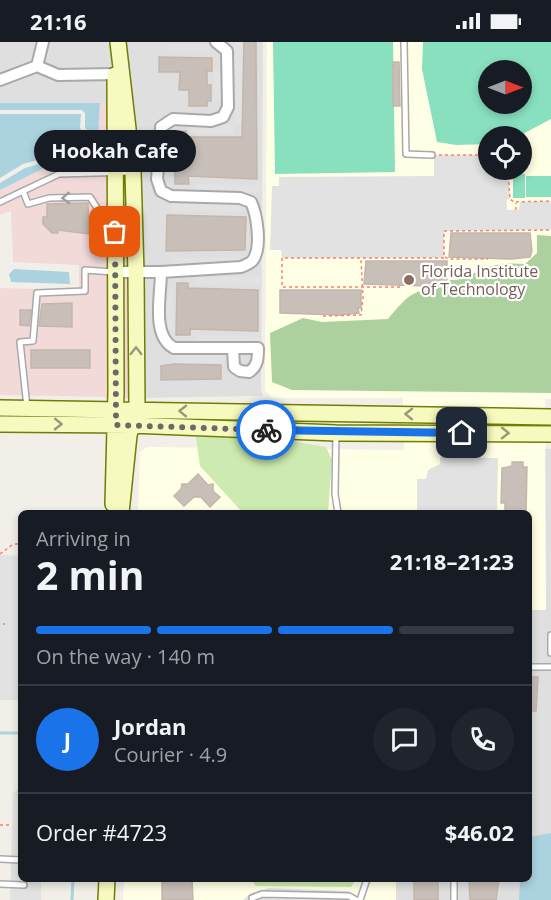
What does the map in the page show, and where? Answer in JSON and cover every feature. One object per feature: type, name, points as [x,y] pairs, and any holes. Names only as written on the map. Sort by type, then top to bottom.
[{"type":"main road","points":[[118,42],[115,74],[115,272],[121,420],[121,510]]},
{"type":"main road","points":[[118,42],[133,172],[137,410]]},
{"type":"main road","points":[[0,408],[27,408],[121,420],[336,433],[551,434]]},
{"type":"main road","points":[[0,424],[121,420],[137,410],[551,417]]},
{"type":"main road","points":[[112,510],[121,420]]},
{"type":"main road","points":[[106,900],[107,882]]},
{"type":"street","points":[[37,66],[43,42]]},
{"type":"street","points":[[115,272],[136,273],[241,267],[252,262],[256,253],[255,212],[251,202],[240,198],[171,196],[161,191],[157,179],[158,139],[161,127],[172,119],[211,121],[223,117],[228,107],[227,51],[216,42]]},
{"type":"street","points":[[0,80],[37,66],[58,75],[115,74]]},
{"type":"street","points":[[161,272],[160,332],[165,343],[174,348],[233,348]]},
{"type":"lane","points":[[404,42],[406,154],[432,155]]},
{"type":"lane","points":[[0,201],[59,174],[133,172]]},
{"type":"lane","points":[[23,191],[28,204],[50,198],[90,197],[97,208],[94,250]]},
{"type":"lane","points":[[27,408],[20,342],[33,341],[37,293],[85,291],[85,270],[115,272]]},
{"type":"lane","points":[[336,433],[334,494],[337,510]]},
{"type":"lane","points":[[551,635],[551,653]]},
{"type":"lane","points":[[532,667],[551,668]]},
{"type":"lane","points":[[0,859],[18,860]]},
{"type":"lane","points":[[252,898],[262,894],[349,896],[358,900],[366,882]]},
{"type":"lane","points":[[454,882],[454,900]]},
{"type":"lane","points":[[0,885],[24,885]]},
{"type":"path","points":[[432,155],[478,155]]},
{"type":"path","points":[[509,180],[510,199],[516,202],[551,201]]},
{"type":"path","points":[[516,202],[516,210]]},
{"type":"path","points":[[444,256],[444,231],[551,230]]},
{"type":"path","points":[[400,287],[282,287],[282,258],[444,256],[449,260],[488,259]]},
{"type":"path","points":[[323,316],[361,315],[363,287],[361,258]]},
{"type":"path","points":[[0,554],[18,545]]},
{"type":"path","points":[[0,825],[11,825]]},
{"type":"shaded area","points":[[0,42],[112,42],[109,103],[0,103]]},
{"type":"shaded area","points":[[124,42],[263,42],[261,389],[263,396],[142,398]]},
{"type":"shaded area","points":[[234,42],[241,42],[242,124],[235,124]]},
{"type":"shaded area","name":"Florida Institute of Technology","points":[[267,42],[551,42],[551,399],[545,399],[546,610],[532,610],[532,510],[138,510],[140,452],[147,447],[404,450],[403,398],[272,398],[265,390]]},
{"type":"shaded area","points":[[168,45],[210,45],[210,53],[168,53]]},
{"type":"shaded area","points":[[214,70],[224,70],[224,102],[214,102]]},
{"type":"shaded area","points":[[100,103],[109,103],[111,397],[0,395],[0,288],[79,290],[79,265],[13,262],[11,211],[0,215],[0,190],[50,165],[68,159],[97,156]]},
{"type":"shaded area","points":[[121,103],[128,172],[131,398],[121,398]]},
{"type":"shaded area","points":[[233,125],[234,134],[191,134],[191,126]]},
{"type":"shaded area","points":[[165,138],[173,138],[172,179],[164,179]]},
{"type":"shaded area","points":[[434,155],[478,155],[478,180],[509,180],[510,199],[507,199],[507,210],[519,210],[520,202],[551,201],[551,230],[444,231],[444,258],[282,258],[281,250],[270,250],[272,186],[279,186],[279,177],[434,176]]},
{"type":"shaded area","points":[[196,184],[261,185],[261,193],[196,192]]},
{"type":"shaded area","points":[[172,203],[242,204],[242,212],[172,211]]},
{"type":"shaded area","points":[[172,258],[242,258],[242,266],[172,266]]},
{"type":"shaded area","points":[[196,277],[262,277],[262,285],[196,285]]},
{"type":"shaded area","points":[[165,288],[174,289],[173,330],[165,330]]},
{"type":"shaded area","points":[[197,335],[262,337],[262,346],[197,344]]},
{"type":"shaded area","points":[[172,355],[223,355],[223,363],[172,363]]},
{"type":"shaded area","points":[[551,449],[551,900],[394,900],[394,882],[532,882],[532,510],[524,510],[404,450]]},
{"type":"shaded area","points":[[440,457],[498,458],[497,510],[417,510],[417,479],[426,479],[428,470],[440,464]]},
{"type":"shaded area","points":[[0,555],[18,556],[18,700],[0,700]]},
{"type":"shaded area","points":[[18,789],[18,882],[41,882],[41,900],[10,900],[13,793]]},
{"type":"shaded area","points":[[124,882],[396,882],[396,900],[123,900]]},
{"type":"shaded area","points":[[269,888],[348,891],[363,900],[243,900],[251,893]]},
{"type":"green space","points":[[273,42],[393,42],[395,172],[275,174]]},
{"type":"green space","points":[[423,42],[551,42],[551,119],[532,129],[532,126],[478,126],[478,144],[456,145],[437,142],[422,69]]},
{"type":"green space","points":[[532,176],[551,176],[551,197],[526,197],[526,180],[532,180]]},
{"type":"green space","points":[[513,180],[525,180],[525,198],[513,198]]},
{"type":"green space","points":[[537,235],[551,236],[551,393],[292,390],[272,382],[270,333],[303,318],[322,322],[388,319],[401,304],[418,292],[445,287],[450,280],[466,278],[491,266],[525,264],[537,253]]},
{"type":"green space","points":[[196,437],[280,439],[326,447],[332,460],[328,510],[240,510],[200,466]]},
{"type":"green space","points":[[253,882],[354,882],[351,887],[256,886]]},
{"type":"water","points":[[0,103],[100,103],[97,156],[68,159],[50,165],[0,190],[0,183],[25,168],[86,151],[95,144],[85,127],[85,113],[82,110],[0,110]]},
{"type":"water","points":[[0,114],[81,114],[80,128],[90,143],[85,147],[23,164],[0,178]]},
{"type":"water","points":[[14,269],[69,272],[70,284],[11,282],[9,274]]},
{"type":"water","points":[[551,833],[551,900],[519,900],[520,882],[532,882],[532,837]]},
{"type":"building","points":[[244,42],[256,42],[257,179],[188,176],[189,184],[175,184],[175,132],[186,131],[186,137],[242,137]]},
{"type":"building","points":[[159,57],[212,58],[212,71],[207,71],[207,85],[211,85],[211,101],[207,101],[207,106],[189,106],[189,90],[179,90],[180,72],[159,72]]},
{"type":"building","points":[[393,62],[399,62],[400,106],[393,106]]},
{"type":"building","points":[[88,203],[89,234],[58,230],[58,233],[52,233],[43,224],[43,217],[47,217],[47,204]]},
{"type":"building","points":[[167,215],[246,217],[245,250],[166,251]]},
{"type":"building","points":[[451,233],[530,233],[532,251],[530,257],[512,259],[449,257]]},
{"type":"building","points":[[366,261],[447,261],[447,279],[445,285],[364,284]]},
{"type":"building","points":[[177,283],[188,283],[188,288],[258,290],[258,331],[190,329],[190,335],[176,335]]},
{"type":"building","points":[[280,290],[361,290],[361,308],[358,308],[359,313],[340,315],[280,313]]},
{"type":"building","points":[[72,303],[72,327],[39,326],[42,304]]},
{"type":"building","points":[[20,310],[31,310],[29,326],[20,325]]},
{"type":"building","points":[[31,350],[90,350],[90,368],[31,368]]},
{"type":"building","points":[[221,365],[221,379],[161,380],[161,366]]},
{"type":"building","points":[[512,462],[523,462],[523,467],[527,467],[526,510],[505,510],[505,503],[501,503],[502,468],[512,466]]},
{"type":"building","points":[[198,474],[208,485],[213,484],[213,491],[220,497],[210,507],[201,497],[194,497],[184,506],[174,496],[181,489],[182,484],[188,484]]},
{"type":"building","points":[[532,677],[538,677],[536,711],[532,711]]},
{"type":"building","points":[[162,882],[192,882],[193,900],[162,900]]},
{"type":"building","points":[[414,882],[438,882],[438,900],[414,900]]},
{"type":"building","points":[[469,882],[499,882],[496,900],[470,900]]},
{"type":"waterway","points":[[0,733],[18,733]]},
{"type":"waterway","points":[[72,900],[73,882]]},
{"type":"way so far","points":[[115,232],[116,425],[266,430]]},
{"type":"place","name":"Hookah Cafe","points":[[115,232]]},
{"type":"place","name":"Florida Institute of Technology","points":[[409,280]]},
{"type":"route","points":[[266,430],[336,433],[462,433]]}]
